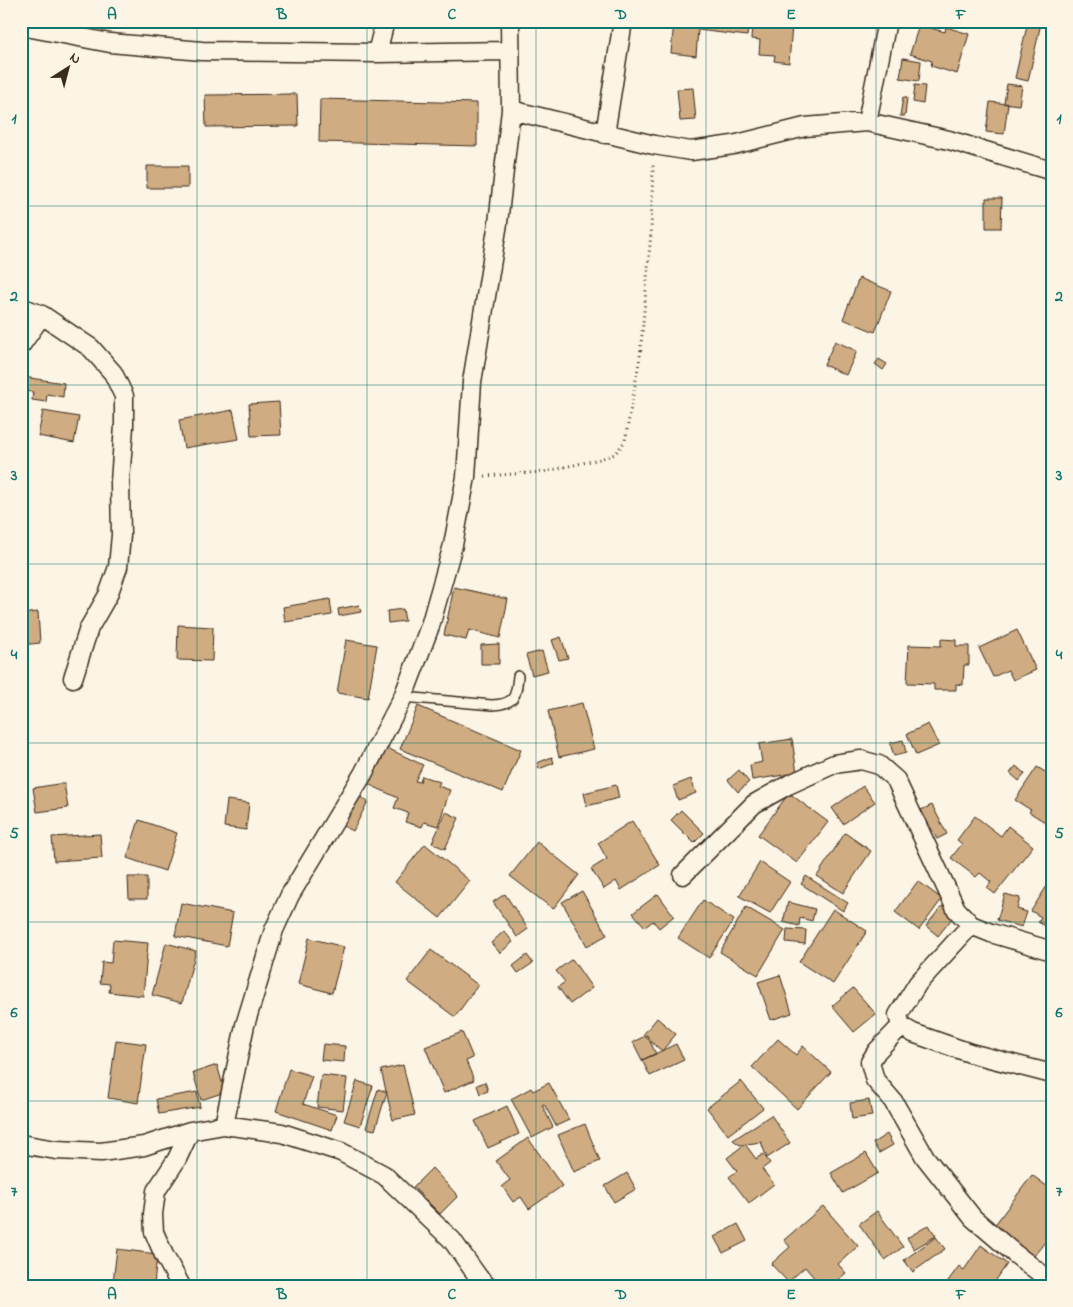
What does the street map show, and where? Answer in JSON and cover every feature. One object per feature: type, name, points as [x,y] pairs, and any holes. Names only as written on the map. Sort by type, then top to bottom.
[{"type":"street","points":[[377,53],[385,21]]},
{"type":"street","points":[[224,1125],[245,1025],[274,930],[290,895],[363,774],[403,697],[430,626],[453,545],[466,477],[472,382],[498,223],[511,110],[510,21]]},
{"type":"street","points":[[605,134],[622,21]]},
{"type":"street","points":[[867,122],[886,21]]},
{"type":"street","points":[[21,26],[110,43],[202,52],[377,53],[510,51]]},
{"type":"street","points":[[511,110],[605,134],[691,151],[733,146],[805,127],[867,122],[949,140],[1052,171]]},
{"type":"street","points":[[21,307],[42,315],[91,348],[113,373],[124,396],[120,482],[121,535],[118,567],[108,595],[89,628],[73,678]]},
{"type":"street","points":[[21,345],[42,315]]},
{"type":"street","points":[[683,875],[754,804],[788,785],[834,764],[861,760],[879,765],[896,780],[956,909],[971,925],[991,933],[1052,951]]},
{"type":"street","points":[[971,925],[918,983],[898,1015],[901,1026],[913,1033],[970,1053],[1052,1074]]},
{"type":"street","points":[[901,1026],[877,1051],[870,1062],[875,1080],[893,1101],[925,1157],[973,1218],[1015,1254],[1052,1282]]},
{"type":"street","points":[[21,1144],[56,1150],[101,1152],[144,1146],[190,1131],[224,1125],[282,1133],[341,1152],[384,1175],[452,1240],[478,1283]]},
{"type":"street","points":[[181,1286],[164,1256],[154,1232],[153,1214],[156,1190],[177,1159],[190,1131]]},
{"type":"lane","points":[[403,697],[504,705],[512,700],[517,691],[518,676]]},
{"type":"path","points":[[466,477],[543,472],[615,454],[625,441],[640,357],[650,233],[654,145]]},
{"type":"building","points":[[674,21],[749,21],[747,36],[698,30],[696,56],[671,53]]},
{"type":"building","points":[[1028,21],[1041,23],[1028,81],[1015,78]]},
{"type":"building","points":[[752,22],[792,25],[789,63],[774,61],[775,55],[759,54],[760,40],[751,39]]},
{"type":"building","points":[[919,25],[945,32],[946,27],[969,34],[957,74],[931,66],[932,61],[910,54]]},
{"type":"building","points":[[903,58],[921,61],[919,81],[900,78]]},
{"type":"building","points":[[1007,84],[1022,86],[1019,105],[1004,103]]},
{"type":"building","points":[[915,85],[925,86],[923,104],[913,102]]},
{"type":"building","points":[[693,88],[696,120],[680,121],[677,89]]},
{"type":"building","points":[[297,94],[298,126],[206,127],[205,95]]},
{"type":"building","points":[[903,97],[907,98],[905,116],[900,116]]},
{"type":"building","points":[[320,99],[477,103],[477,146],[319,142]]},
{"type":"building","points":[[990,102],[1008,104],[1004,134],[986,132]]},
{"type":"building","points":[[147,166],[188,166],[188,188],[147,188]]},
{"type":"building","points":[[986,198],[1002,198],[1001,228],[986,228]]},
{"type":"building","points":[[859,278],[891,291],[875,332],[843,319]]},
{"type":"building","points":[[835,341],[857,351],[846,375],[824,365]]},
{"type":"building","points":[[879,359],[887,364],[883,370],[875,364]]},
{"type":"building","points":[[23,377],[64,383],[63,397],[47,394],[46,402],[32,400],[33,392],[21,391]]},
{"type":"building","points":[[279,402],[281,435],[251,436],[249,404]]},
{"type":"building","points":[[233,410],[239,439],[184,448],[179,420]]},
{"type":"building","points":[[43,411],[79,417],[74,443],[38,436]]},
{"type":"building","points":[[454,587],[508,599],[500,638],[469,630],[466,640],[444,635]]},
{"type":"building","points":[[330,599],[332,615],[285,622],[283,607]]},
{"type":"building","points":[[359,605],[361,612],[339,616],[338,609]]},
{"type":"building","points":[[403,609],[405,621],[388,623],[387,611]]},
{"type":"building","points":[[38,612],[40,643],[21,645],[21,614]]},
{"type":"building","points":[[178,625],[213,627],[212,661],[177,660]]},
{"type":"building","points":[[1017,630],[1036,670],[1013,680],[1008,670],[993,677],[979,648]]},
{"type":"building","points":[[561,637],[568,658],[559,660],[552,640]]},
{"type":"building","points":[[941,639],[956,640],[956,646],[969,646],[969,665],[964,665],[963,685],[956,684],[956,690],[934,690],[934,684],[907,683],[909,645],[941,646]]},
{"type":"building","points":[[346,640],[377,645],[368,698],[337,693]]},
{"type":"building","points":[[499,644],[499,664],[481,664],[481,645]]},
{"type":"building","points":[[542,651],[548,671],[532,675],[526,655]]},
{"type":"building","points":[[582,703],[594,749],[559,757],[548,711]]},
{"type":"building","points":[[418,706],[521,750],[503,792],[400,749]]},
{"type":"building","points":[[928,724],[939,745],[916,755],[907,734]]},
{"type":"building","points":[[792,739],[797,773],[752,780],[750,765],[762,762],[759,744]]},
{"type":"building","points":[[903,740],[906,753],[894,756],[890,743]]},
{"type":"building","points":[[385,747],[423,765],[415,781],[420,782],[422,776],[440,782],[438,786],[450,790],[438,826],[424,822],[422,827],[405,822],[408,813],[394,808],[398,798],[368,784]]},
{"type":"building","points":[[552,757],[554,763],[539,769],[537,763]]},
{"type":"building","points":[[1016,766],[1025,774],[1019,781],[1010,773]]},
{"type":"building","points":[[1037,767],[1052,776],[1052,810],[1045,822],[1015,800]]},
{"type":"building","points":[[739,770],[749,782],[738,792],[728,780]]},
{"type":"building","points":[[691,779],[696,793],[678,800],[673,786]]},
{"type":"building","points":[[64,783],[68,808],[37,812],[33,788]]},
{"type":"building","points":[[616,785],[619,798],[587,806],[584,793]]},
{"type":"building","points":[[863,786],[875,802],[843,824],[832,808]]},
{"type":"building","points":[[789,793],[828,822],[797,863],[758,835]]},
{"type":"building","points":[[358,796],[368,801],[353,831],[343,826]]},
{"type":"building","points":[[227,800],[249,803],[246,830],[224,827]]},
{"type":"building","points":[[932,805],[947,834],[937,839],[921,810]]},
{"type":"building","points":[[681,810],[704,833],[694,843],[671,820]]},
{"type":"building","points":[[446,812],[459,818],[445,849],[432,843]]},
{"type":"building","points":[[975,816],[1001,836],[1008,826],[1033,846],[995,894],[987,888],[991,882],[980,873],[976,877],[951,858],[962,844],[957,840]]},
{"type":"building","points":[[139,820],[177,833],[165,871],[127,858]]},
{"type":"building","points":[[632,821],[660,865],[621,890],[616,881],[604,889],[591,869],[607,859],[598,843]]},
{"type":"building","points":[[845,833],[871,851],[843,893],[817,876]]},
{"type":"building","points":[[100,834],[102,858],[54,861],[52,837]]},
{"type":"building","points":[[537,842],[579,875],[553,909],[510,876]]},
{"type":"building","points":[[425,844],[470,881],[440,918],[395,882]]},
{"type":"building","points":[[760,862],[790,882],[770,913],[739,896]]},
{"type":"building","points":[[806,876],[848,903],[843,911],[801,884]]},
{"type":"building","points":[[128,877],[147,877],[147,899],[129,899]]},
{"type":"building","points":[[1052,878],[1052,930],[1038,922],[1041,917],[1031,911]]},
{"type":"building","points":[[918,881],[942,899],[919,930],[895,912]]},
{"type":"building","points":[[582,891],[607,935],[587,946],[562,902]]},
{"type":"building","points":[[505,894],[528,929],[517,937],[493,902]]},
{"type":"building","points":[[658,894],[674,916],[659,928],[653,921],[645,927],[633,913]]},
{"type":"building","points":[[1005,894],[1020,898],[1017,909],[1027,912],[1022,927],[997,920]]},
{"type":"building","points":[[703,900],[734,920],[709,958],[678,938]]},
{"type":"building","points":[[788,902],[815,909],[812,921],[800,918],[799,926],[783,922]]},
{"type":"building","points":[[181,903],[233,913],[227,946],[175,936]]},
{"type":"building","points":[[942,906],[954,916],[938,936],[926,926]]},
{"type":"building","points":[[746,907],[785,930],[758,975],[720,952]]},
{"type":"building","points":[[833,909],[867,931],[833,984],[799,962]]},
{"type":"building","points":[[787,929],[806,930],[805,944],[786,942]]},
{"type":"building","points":[[504,931],[513,942],[500,953],[491,943]]},
{"type":"building","points":[[309,938],[344,947],[332,993],[298,984]]},
{"type":"building","points":[[113,940],[148,943],[143,996],[109,992],[110,984],[100,983],[102,962],[111,963]]},
{"type":"building","points":[[166,943],[196,951],[182,1003],[152,995]]},
{"type":"building","points":[[431,950],[478,985],[455,1017],[407,981]]},
{"type":"building","points":[[527,955],[533,963],[518,973],[513,966]]},
{"type":"building","points":[[572,959],[592,988],[570,1004],[558,987],[565,982],[556,971]]},
{"type":"building","points":[[780,975],[792,1013],[771,1020],[758,982]]},
{"type":"building","points":[[853,988],[876,1014],[854,1032],[832,1006]]},
{"type":"building","points":[[657,1018],[676,1034],[662,1051],[643,1035]]},
{"type":"building","points":[[462,1032],[473,1058],[466,1061],[474,1080],[444,1093],[425,1047]]},
{"type":"building","points":[[647,1035],[656,1054],[642,1060],[633,1042]]},
{"type":"building","points":[[778,1039],[796,1055],[803,1046],[831,1072],[797,1109],[752,1067]]},
{"type":"building","points":[[116,1040],[146,1044],[138,1103],[108,1098]]},
{"type":"building","points":[[323,1044],[345,1046],[344,1062],[321,1060]]},
{"type":"building","points":[[676,1044],[684,1060],[650,1076],[642,1060]]},
{"type":"building","points":[[217,1065],[225,1092],[201,1100],[193,1073]]},
{"type":"building","points":[[403,1065],[415,1115],[393,1120],[381,1070]]},
{"type":"building","points":[[289,1069],[312,1076],[303,1104],[337,1115],[332,1130],[276,1111]]},
{"type":"building","points":[[321,1075],[347,1078],[343,1110],[317,1107]]},
{"type":"building","points":[[357,1081],[373,1086],[360,1126],[344,1121]]},
{"type":"building","points":[[741,1081],[763,1108],[728,1135],[707,1108]]},
{"type":"building","points":[[485,1082],[488,1091],[480,1094],[477,1085]]},
{"type":"building","points":[[549,1083],[569,1120],[556,1126],[544,1104],[542,1105],[553,1127],[532,1138],[511,1099],[531,1088],[533,1091]]},
{"type":"building","points":[[378,1089],[387,1092],[375,1130],[366,1128]]},
{"type":"building","points":[[197,1092],[200,1107],[159,1114],[156,1099]]},
{"type":"building","points":[[869,1100],[872,1116],[852,1119],[850,1103]]},
{"type":"building","points":[[507,1106],[519,1134],[488,1148],[475,1121]]},
{"type":"building","points":[[771,1115],[790,1143],[767,1158],[761,1142],[740,1145],[733,1140]]},
{"type":"building","points":[[585,1124],[600,1161],[574,1172],[558,1135]]},
{"type":"building","points":[[887,1134],[893,1145],[879,1153],[873,1143]]},
{"type":"building","points":[[528,1138],[562,1186],[529,1209],[521,1197],[513,1202],[502,1186],[510,1180],[496,1161]]},
{"type":"building","points":[[745,1144],[756,1159],[763,1154],[770,1163],[762,1169],[774,1184],[749,1203],[729,1177],[737,1171],[727,1158]]},
{"type":"building","points":[[866,1153],[878,1173],[843,1193],[831,1173]]},
{"type":"building","points":[[432,1168],[458,1196],[440,1214],[413,1187]]},
{"type":"building","points":[[627,1173],[636,1189],[614,1202],[605,1186]]},
{"type":"building","points":[[1032,1175],[1052,1190],[1052,1233],[1034,1256],[994,1226]]},
{"type":"building","points":[[823,1206],[858,1246],[838,1264],[846,1273],[831,1286],[821,1286],[805,1267],[788,1282],[771,1264],[790,1247],[784,1240]]},
{"type":"building","points":[[877,1211],[903,1247],[885,1260],[859,1224]]},
{"type":"building","points":[[738,1224],[747,1241],[723,1253],[714,1237]]},
{"type":"building","points":[[929,1225],[936,1236],[914,1249],[907,1238]]},
{"type":"building","points":[[936,1237],[945,1249],[913,1272],[904,1260]]},
{"type":"building","points":[[981,1245],[1007,1264],[992,1286],[951,1286],[953,1284],[948,1281],[959,1266],[964,1270]]},
{"type":"building","points":[[117,1249],[157,1254],[154,1286],[113,1282]]}]
